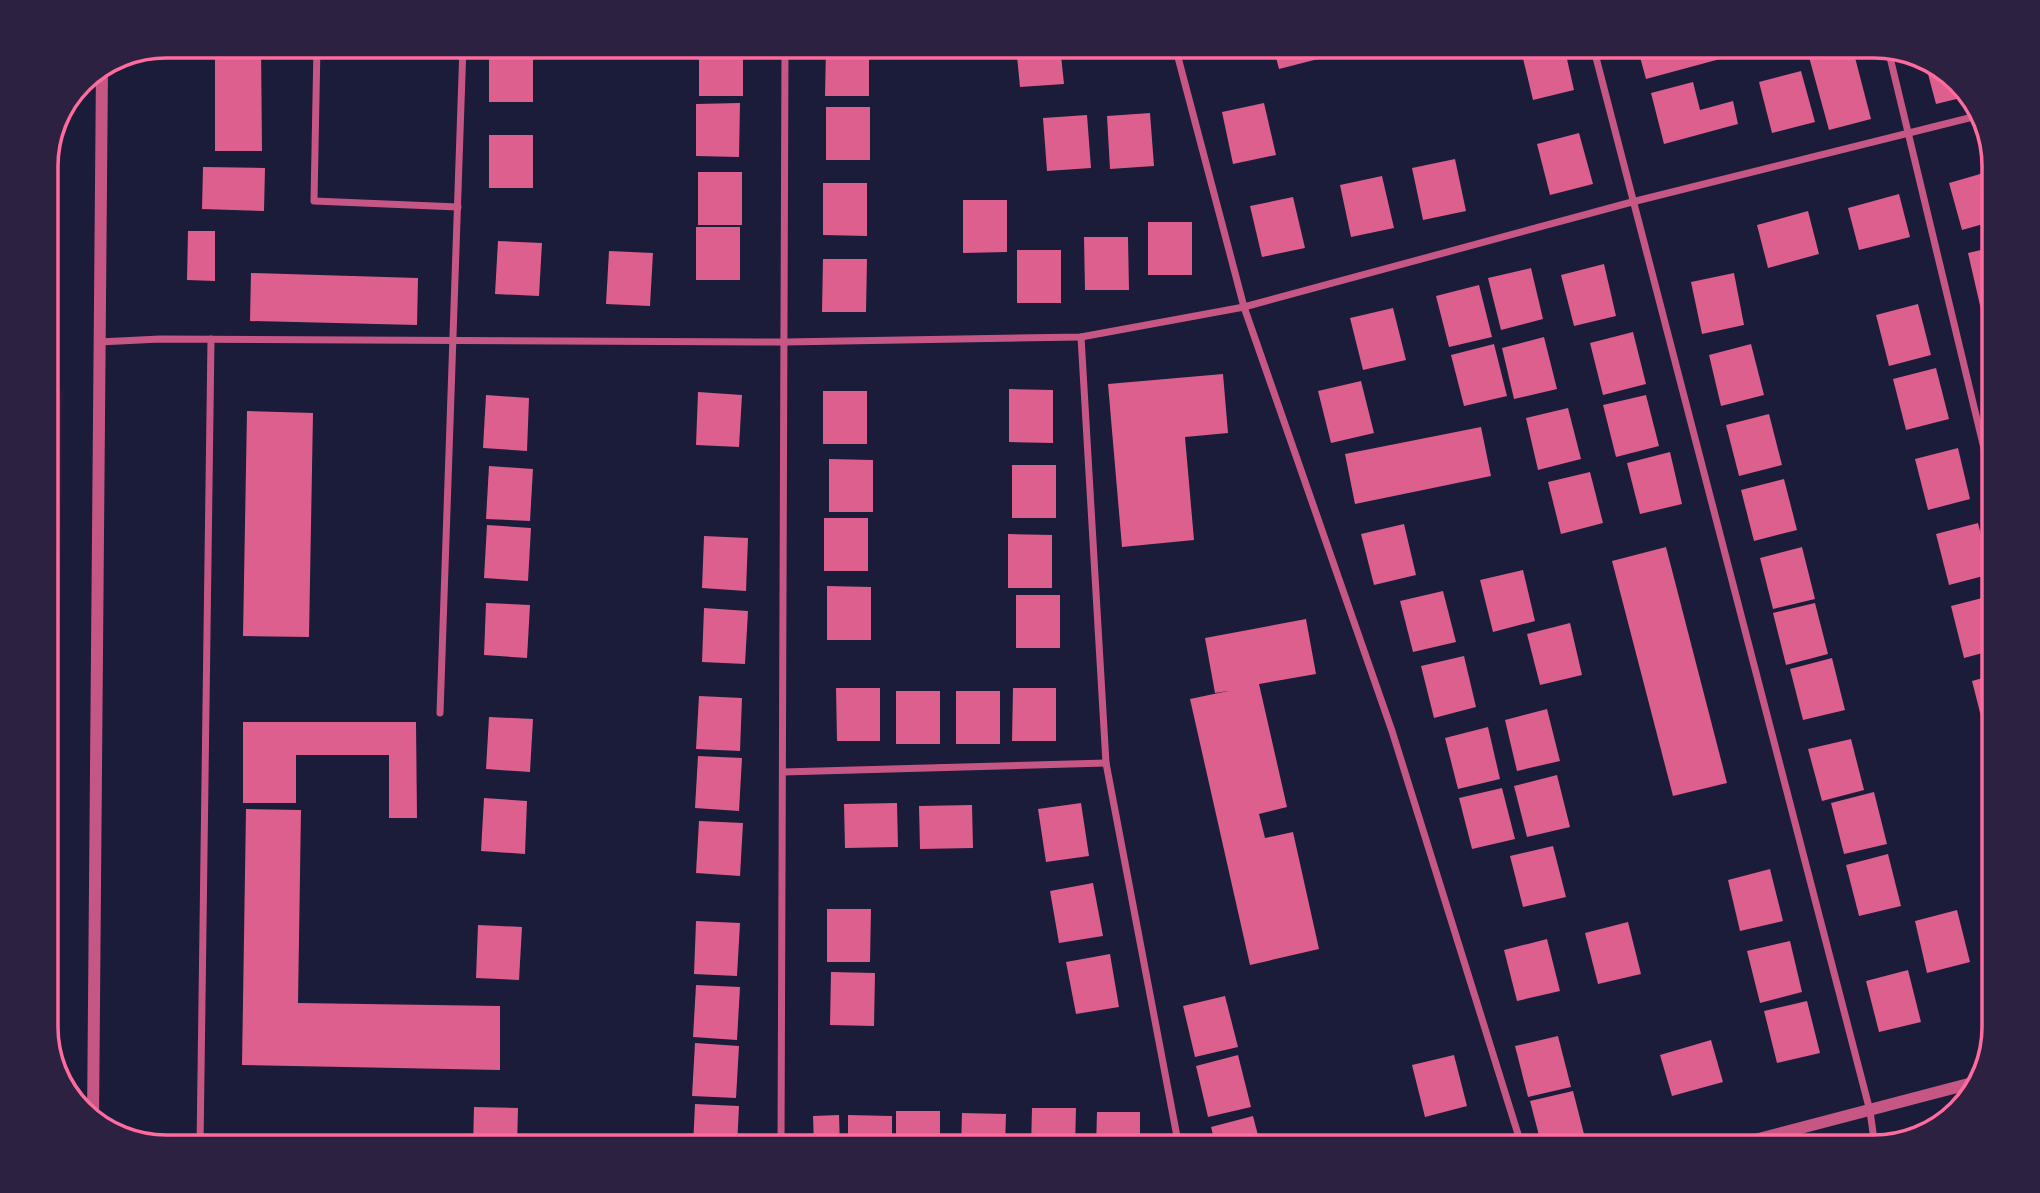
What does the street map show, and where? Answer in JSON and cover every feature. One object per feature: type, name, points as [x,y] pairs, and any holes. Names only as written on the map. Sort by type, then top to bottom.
[{"type":"street","points":[[317,58],[314,201],[458,207]]},
{"type":"street","points":[[440,713],[463,58]]},
{"type":"street","points":[[781,1135],[785,58]]},
{"type":"street","points":[[1178,58],[1244,307],[1392,731],[1518,1135]]},
{"type":"street","points":[[1596,58],[1870,1111],[1873,1135]]},
{"type":"street","points":[[1891,59],[1982,440]]},
{"type":"street","points":[[93,1107],[102,79]]},
{"type":"street","points":[[98,342],[211,339],[785,342],[1081,337],[1244,307],[1632,202],[1971,118]]},
{"type":"street","points":[[1081,337],[1106,762],[1177,1135]]},
{"type":"street","points":[[200,1135],[211,339]]},
{"type":"street","points":[[783,772],[1106,762]]},
{"type":"street","points":[[1775,1135],[1966,1084]]},
{"type":"shaded area","points":[[58,391],[63,391],[58,724]]},
{"type":"building","points":[[215,58],[261,58],[262,151],[215,151]]},
{"type":"building","points":[[489,58],[533,58],[533,102],[489,102]]},
{"type":"building","points":[[699,58],[743,58],[743,96],[699,96]]},
{"type":"building","points":[[826,58],[869,58],[869,96],[825,96]]},
{"type":"building","points":[[1017,58],[1061,58],[1064,84],[1020,87]]},
{"type":"building","points":[[1276,58],[1322,58],[1279,69]]},
{"type":"building","points":[[1523,58],[1567,58],[1574,90],[1533,100]]},
{"type":"building","points":[[1640,58],[1720,58],[1720,59],[1646,79]]},
{"type":"building","points":[[1809,58],[1855,58],[1871,119],[1829,130]]},
{"type":"building","points":[[1801,71],[1815,122],[1772,133],[1759,82]]},
{"type":"building","points":[[1927,72],[1951,89],[1959,98],[1936,104]]},
{"type":"building","points":[[1693,82],[1700,110],[1733,101],[1738,124],[1664,144],[1651,93]]},
{"type":"building","points":[[740,103],[739,157],[696,156],[696,104]]},
{"type":"building","points":[[1264,103],[1276,155],[1233,164],[1222,112]]},
{"type":"building","points":[[826,107],[870,107],[870,160],[826,160]]},
{"type":"building","points":[[1150,113],[1154,166],[1110,169],[1107,116]]},
{"type":"building","points":[[1087,115],[1091,168],[1047,171],[1043,118]]},
{"type":"building","points":[[1579,133],[1593,184],[1550,195],[1537,144]]},
{"type":"building","points":[[489,135],[533,135],[533,188],[489,188]]},
{"type":"building","points":[[1455,159],[1466,211],[1423,220],[1412,168]]},
{"type":"building","points":[[203,167],[265,168],[264,211],[202,209]]},
{"type":"building","points":[[698,172],[742,172],[742,225],[698,225]]},
{"type":"building","points":[[1982,173],[1982,224],[1962,230],[1949,183]]},
{"type":"building","points":[[1382,176],[1394,228],[1351,237],[1340,185]]},
{"type":"building","points":[[823,183],[867,183],[867,236],[823,235]]},
{"type":"building","points":[[1899,194],[1910,237],[1859,250],[1848,208]]},
{"type":"building","points":[[1293,197],[1305,248],[1262,257],[1250,206]]},
{"type":"building","points":[[963,200],[1007,200],[1007,252],[963,253]]},
{"type":"building","points":[[1808,211],[1819,254],[1768,268],[1757,225]]},
{"type":"building","points":[[1148,222],[1192,222],[1192,275],[1148,275]]},
{"type":"building","points":[[696,227],[740,227],[740,280],[696,280]]},
{"type":"building","points":[[188,231],[215,231],[215,281],[187,280]]},
{"type":"building","points":[[1084,237],[1128,237],[1129,290],[1085,290]]},
{"type":"building","points":[[498,241],[542,243],[539,296],[495,294]]},
{"type":"building","points":[[1017,250],[1061,250],[1061,303],[1017,303]]},
{"type":"building","points":[[1982,250],[1982,314],[1968,253]]},
{"type":"building","points":[[609,251],[653,253],[650,306],[606,304]]},
{"type":"building","points":[[823,259],[867,259],[866,312],[822,312]]},
{"type":"building","points":[[1604,264],[1616,316],[1574,326],[1561,275]]},
{"type":"building","points":[[1531,268],[1543,319],[1501,330],[1488,278]]},
{"type":"building","points":[[251,273],[418,278],[417,325],[250,321]]},
{"type":"building","points":[[1734,273],[1744,325],[1702,334],[1691,282]]},
{"type":"building","points":[[1479,285],[1492,337],[1449,347],[1436,296]]},
{"type":"building","points":[[1918,304],[1931,355],[1889,366],[1876,315]]},
{"type":"building","points":[[1393,308],[1406,360],[1363,370],[1350,318]]},
{"type":"building","points":[[1633,332],[1646,384],[1603,395],[1590,343]]},
{"type":"building","points":[[1544,337],[1557,389],[1514,399],[1502,348]]},
{"type":"building","points":[[1494,344],[1507,396],[1464,406],[1451,355]]},
{"type":"building","points":[[1751,344],[1764,395],[1721,406],[1709,355]]},
{"type":"building","points":[[1936,368],[1949,419],[1906,430],[1893,379]]},
{"type":"building","points":[[1223,374],[1228,433],[1185,437],[1194,540],[1122,547],[1108,384]]},
{"type":"building","points":[[1361,381],[1374,433],[1331,443],[1318,391]]},
{"type":"building","points":[[1009,389],[1053,390],[1053,443],[1009,442]]},
{"type":"building","points":[[823,391],[867,391],[867,444],[823,444]]},
{"type":"building","points":[[698,392],[742,395],[739,447],[696,445]]},
{"type":"building","points":[[486,395],[529,398],[527,451],[483,448]]},
{"type":"building","points":[[1646,395],[1659,446],[1616,457],[1603,405]]},
{"type":"building","points":[[1568,408],[1581,459],[1538,470],[1526,418]]},
{"type":"building","points":[[247,411],[313,413],[309,637],[243,636]]},
{"type":"building","points":[[1769,414],[1782,465],[1739,476],[1726,425]]},
{"type":"building","points":[[1481,427],[1491,476],[1355,504],[1345,454]]},
{"type":"building","points":[[1958,448],[1970,499],[1928,510],[1915,459]]},
{"type":"building","points":[[1670,452],[1682,504],[1640,514],[1627,463]]},
{"type":"building","points":[[829,459],[873,460],[873,512],[829,512]]},
{"type":"building","points":[[1012,465],[1056,465],[1056,518],[1012,518]]},
{"type":"building","points":[[489,466],[533,469],[530,521],[486,519]]},
{"type":"building","points":[[1590,472],[1603,523],[1561,534],[1548,482]]},
{"type":"building","points":[[1784,479],[1797,530],[1754,541],[1741,490]]},
{"type":"building","points":[[824,518],[868,518],[868,571],[824,571]]},
{"type":"building","points":[[1978,523],[1982,539],[1982,576],[1949,585],[1936,534]]},
{"type":"building","points":[[1404,524],[1416,575],[1374,585],[1361,534]]},
{"type":"building","points":[[487,525],[531,528],[528,581],[484,578]]},
{"type":"building","points":[[1008,534],[1052,535],[1052,588],[1008,588]]},
{"type":"building","points":[[704,536],[748,538],[746,591],[702,588]]},
{"type":"building","points":[[1666,547],[1727,783],[1673,796],[1612,561]]},
{"type":"building","points":[[1802,547],[1815,599],[1773,609],[1760,558]]},
{"type":"building","points":[[1523,570],[1535,621],[1493,632],[1480,580]]},
{"type":"building","points":[[827,586],[871,587],[871,640],[827,640]]},
{"type":"building","points":[[1443,591],[1456,642],[1413,652],[1400,601]]},
{"type":"building","points":[[1016,595],[1060,595],[1060,648],[1016,648]]},
{"type":"building","points":[[1982,598],[1982,653],[1964,658],[1951,606]]},
{"type":"building","points":[[486,603],[530,605],[527,658],[484,655]]},
{"type":"building","points":[[1815,603],[1828,654],[1786,665],[1773,613]]},
{"type":"building","points":[[704,608],[748,611],[745,664],[702,662]]},
{"type":"building","points":[[1306,619],[1316,674],[1259,684],[1287,807],[1259,814],[1265,838],[1293,832],[1319,949],[1250,965],[1190,699],[1228,691],[1215,693],[1205,638]]},
{"type":"building","points":[[1570,623],[1582,675],[1540,685],[1527,634]]},
{"type":"building","points":[[1464,656],[1476,707],[1434,718],[1421,666]]},
{"type":"building","points":[[1832,658],[1845,710],[1803,720],[1790,669]]},
{"type":"building","points":[[1982,678],[1982,720],[1972,681]]},
{"type":"building","points":[[836,688],[880,688],[880,741],[837,741]]},
{"type":"building","points":[[1013,688],[1056,688],[1056,741],[1012,741]]},
{"type":"building","points":[[896,691],[940,691],[940,744],[896,744]]},
{"type":"building","points":[[956,691],[1000,691],[1000,744],[956,744]]},
{"type":"building","points":[[699,696],[742,698],[740,751],[696,749]]},
{"type":"building","points":[[1547,709],[1560,761],[1517,771],[1505,720]]},
{"type":"building","points":[[489,717],[533,719],[530,772],[486,769]]},
{"type":"building","points":[[243,722],[416,722],[417,818],[389,818],[389,755],[296,755],[296,803],[243,803]]},
{"type":"building","points":[[1488,727],[1500,779],[1458,789],[1445,738]]},
{"type":"building","points":[[1851,739],[1864,790],[1822,801],[1808,749]]},
{"type":"building","points":[[698,756],[742,758],[739,811],[695,808]]},
{"type":"building","points":[[1557,775],[1570,827],[1527,837],[1514,786]]},
{"type":"building","points":[[1502,788],[1515,839],[1472,849],[1459,798]]},
{"type":"building","points":[[1874,792],[1887,844],[1844,854],[1831,803]]},
{"type":"building","points":[[484,798],[527,801],[525,854],[481,851]]},
{"type":"building","points":[[897,803],[898,847],[845,848],[844,804]]},
{"type":"building","points":[[1081,803],[1089,856],[1046,862],[1038,809]]},
{"type":"building","points":[[972,805],[973,848],[920,849],[919,806]]},
{"type":"building","points":[[246,809],[301,810],[298,1003],[500,1006],[500,1070],[242,1065]]},
{"type":"building","points":[[699,821],[743,823],[740,876],[696,873]]},
{"type":"building","points":[[1553,846],[1566,897],[1523,907],[1510,856]]},
{"type":"building","points":[[1888,854],[1901,906],[1859,916],[1846,865]]},
{"type":"building","points":[[1770,869],[1783,921],[1740,931],[1728,880]]},
{"type":"building","points":[[1093,883],[1103,936],[1059,943],[1050,891]]},
{"type":"building","points":[[827,909],[871,909],[870,962],[827,962]]},
{"type":"building","points":[[1957,910],[1970,962],[1927,973],[1915,921]]},
{"type":"building","points":[[696,921],[740,923],[737,976],[694,974]]},
{"type":"building","points":[[1628,922],[1641,974],[1598,984],[1585,933]]},
{"type":"building","points":[[478,925],[522,927],[519,980],[476,978]]},
{"type":"building","points":[[1547,939],[1560,991],[1517,1001],[1504,950]]},
{"type":"building","points":[[1790,941],[1802,992],[1760,1003],[1747,951]]},
{"type":"building","points":[[1110,954],[1119,1007],[1076,1014],[1066,962]]},
{"type":"building","points":[[1908,970],[1921,1022],[1879,1032],[1866,981]]},
{"type":"building","points":[[831,972],[875,973],[874,1026],[830,1025]]},
{"type":"building","points":[[696,985],[740,987],[737,1040],[693,1037]]},
{"type":"building","points":[[1225,996],[1238,1047],[1195,1057],[1183,1006]]},
{"type":"building","points":[[1807,1001],[1820,1053],[1777,1063],[1764,1011]]},
{"type":"building","points":[[1558,1036],[1571,1087],[1528,1097],[1515,1046]]},
{"type":"building","points":[[1711,1040],[1723,1082],[1672,1096],[1660,1055]]},
{"type":"building","points":[[695,1043],[739,1046],[736,1098],[692,1096]]},
{"type":"building","points":[[1238,1055],[1251,1107],[1208,1117],[1196,1066]]},
{"type":"building","points":[[1454,1055],[1467,1106],[1425,1117],[1412,1065]]},
{"type":"building","points":[[1573,1091],[1584,1135],[1539,1135],[1530,1101]]},
{"type":"building","points":[[695,1104],[739,1106],[738,1135],[694,1135]]},
{"type":"building","points":[[474,1107],[518,1108],[517,1135],[473,1135]]},
{"type":"building","points":[[1032,1108],[1076,1108],[1075,1135],[1031,1135]]},
{"type":"building","points":[[896,1111],[940,1111],[940,1135],[896,1135]]},
{"type":"building","points":[[1097,1112],[1140,1112],[1140,1135],[1096,1135]]},
{"type":"building","points":[[962,1113],[1006,1114],[1005,1135],[961,1135]]},
{"type":"building","points":[[839,1115],[840,1135],[814,1135],[813,1116]]},
{"type":"building","points":[[848,1115],[892,1116],[892,1135],[848,1135]]},
{"type":"building","points":[[1253,1116],[1258,1135],[1213,1135],[1211,1127]]}]
